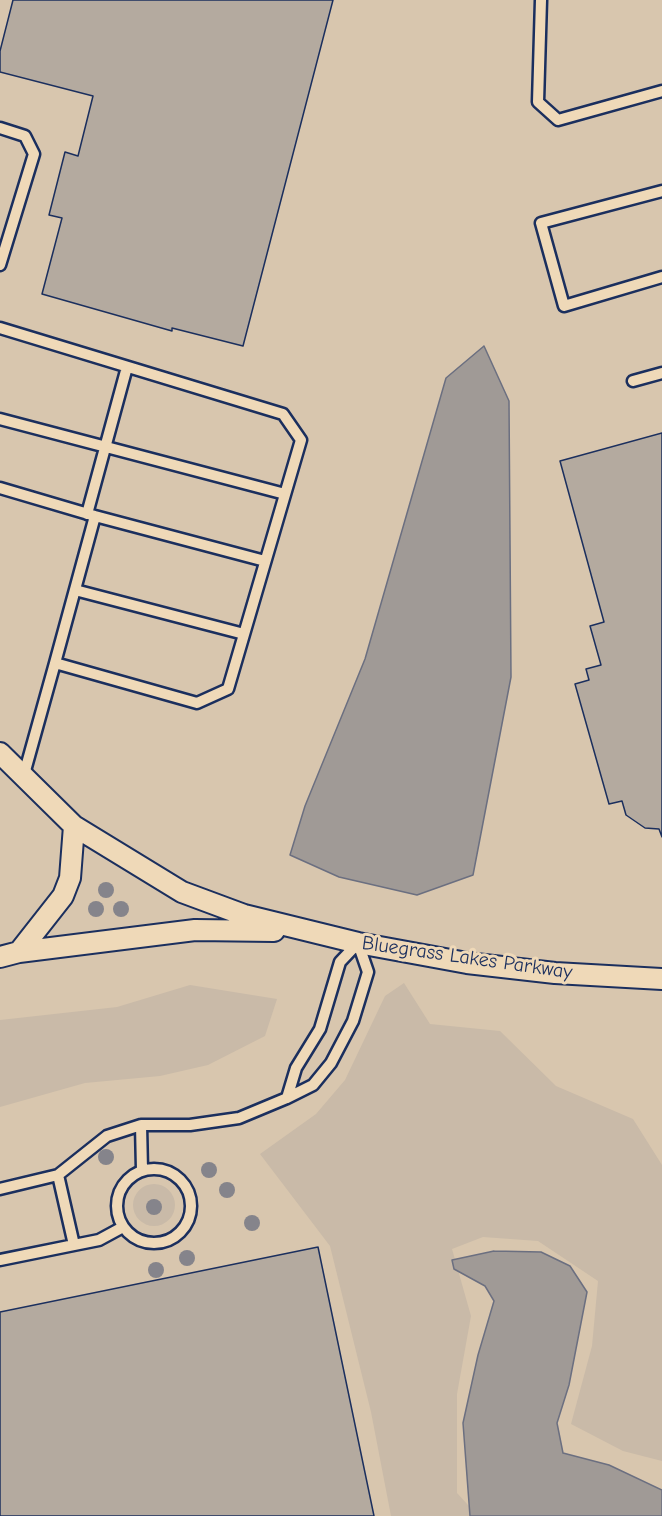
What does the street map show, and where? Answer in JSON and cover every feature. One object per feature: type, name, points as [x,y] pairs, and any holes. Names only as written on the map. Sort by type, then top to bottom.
[{"type":"street","name":"Bluegrass Lakes Parkway","points":[[0,753],[74,826],[182,892],[244,915],[358,943],[467,963],[555,973],[662,979]]},
{"type":"street","name":"Bluegrass Lakes Parkway","points":[[9,954],[63,896],[69,878],[74,826]]},
{"type":"street","name":"Bluegrass Lakes Parkway","points":[[9,954],[204,929],[310,932]]},
{"type":"lane","points":[[541,0],[538,102],[558,120],[662,91]]},
{"type":"lane","points":[[0,128],[25,136],[34,154],[0,265]]},
{"type":"lane","points":[[662,191],[541,223],[564,306],[662,277]]},
{"type":"lane","points":[[0,328],[283,414],[301,440],[228,689],[197,703],[55,663]]},
{"type":"lane","points":[[23,778],[75,590],[105,447],[127,367]]},
{"type":"lane","points":[[633,381],[662,373]]},
{"type":"lane","points":[[0,419],[285,494]]},
{"type":"lane","points":[[0,488],[91,515],[266,561]]},
{"type":"lane","points":[[75,590],[244,634]]},
{"type":"lane","points":[[0,1189],[58,1175],[107,1136],[141,1125],[190,1125],[238,1118],[287,1098],[313,1085],[325,1071],[353,1022],[368,972],[358,943],[340,962],[320,1029],[296,1068],[287,1098]]},
{"type":"lane","points":[[141,1125],[142,1170]]},
{"type":"lane","points":[[155,1168],[168,1171],[186,1188],[191,1200],[191,1212],[187,1224],[168,1241],[143,1242],[123,1227],[118,1217],[118,1194],[132,1176],[142,1170],[155,1168]]},
{"type":"lane","points":[[58,1175],[74,1245]]},
{"type":"lane","points":[[0,1260],[99,1240],[123,1227]]},
{"type":"shaded area","points":[[0,0],[662,0],[662,1516],[0,1516]]},
{"type":"shaded area","points":[[484,346],[509,401],[511,677],[473,875],[417,895],[339,877],[290,855],[305,806],[365,659],[446,378]]},
{"type":"shaded area","points":[[404,983],[430,1024],[500,1031],[556,1086],[633,1119],[662,1165],[662,1461],[623,1451],[571,1424],[592,1346],[598,1281],[538,1241],[483,1237],[452,1249],[471,1316],[457,1394],[457,1493],[478,1516],[391,1516],[371,1412],[330,1246],[260,1154],[316,1114],[345,1080],[385,996]]},
{"type":"shaded area","points":[[190,985],[277,999],[265,1036],[208,1065],[160,1076],[85,1083],[0,1107],[0,1020],[117,1007]]},
{"type":"shaded area","points":[[154,1184],[169,1190],[175,1205],[169,1220],[154,1226],[139,1220],[133,1205],[139,1190]]},
{"type":"shaded area","points":[[494,1251],[541,1252],[570,1266],[587,1292],[569,1385],[557,1423],[563,1453],[609,1465],[662,1490],[662,1516],[470,1516],[463,1423],[478,1355],[494,1301],[485,1286],[454,1269],[452,1260]]},
{"type":"building","points":[[13,0],[333,0],[243,346],[172,328],[172,331],[42,294],[62,218],[49,215],[65,152],[78,156],[93,96],[0,72],[0,51]]},
{"type":"building","points":[[662,433],[662,837],[659,829],[645,828],[626,815],[622,801],[609,804],[575,684],[589,680],[586,669],[601,665],[590,626],[604,622],[560,461]]},
{"type":"building","points":[[318,1247],[374,1516],[0,1516],[0,1312]]}]
